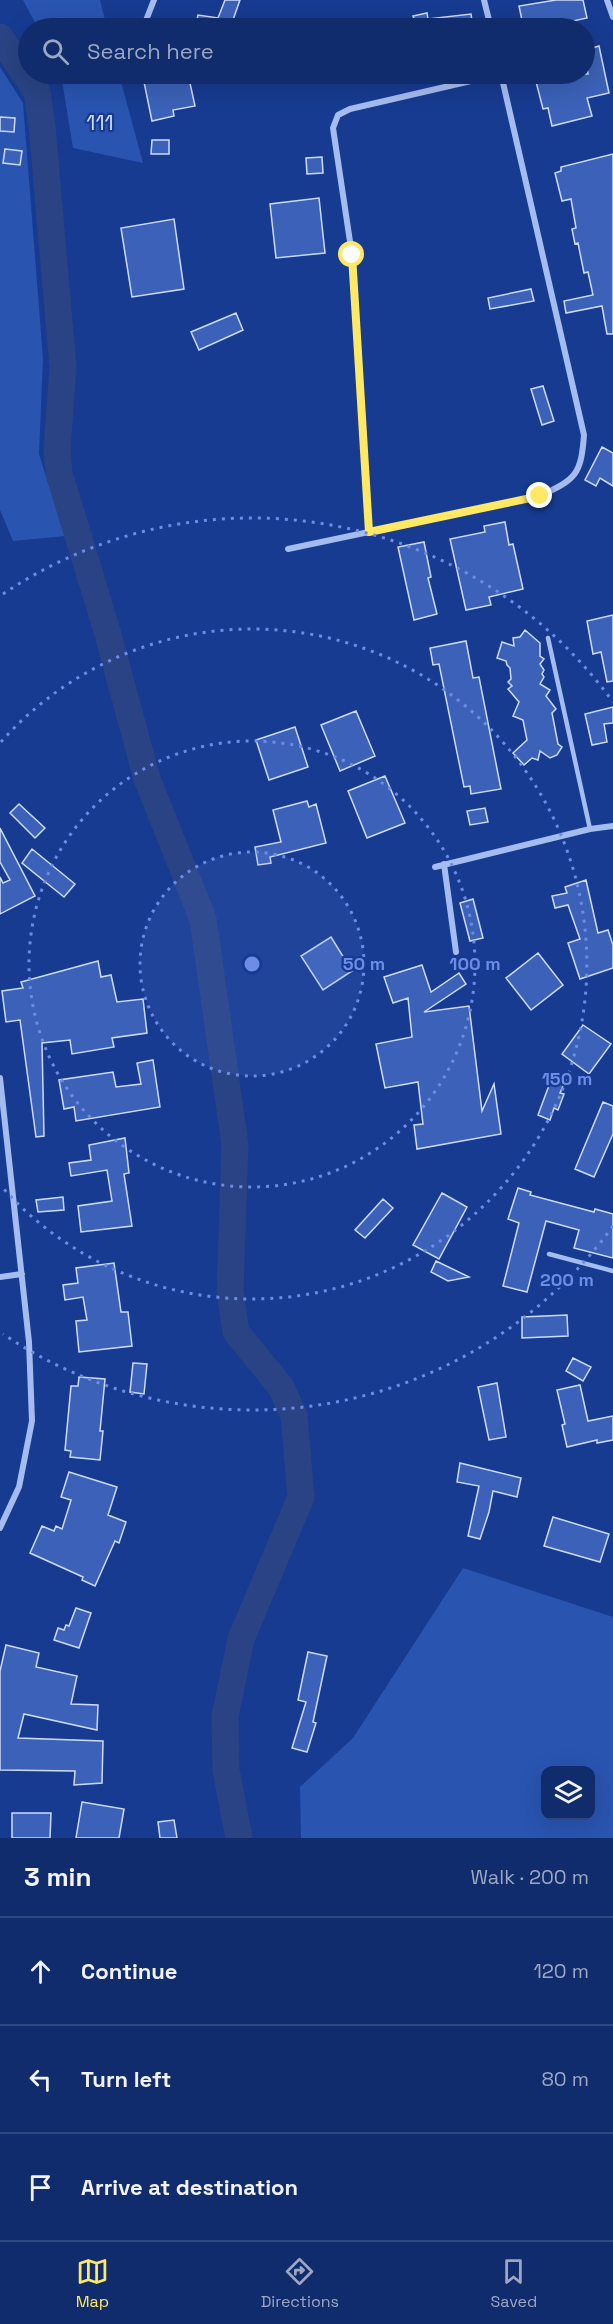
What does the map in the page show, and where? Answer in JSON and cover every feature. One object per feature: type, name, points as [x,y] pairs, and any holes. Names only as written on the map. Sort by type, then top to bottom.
[{"type":"street","points":[[147,18],[154,0]]},
{"type":"street","points":[[484,0],[488,18]]},
{"type":"street","points":[[607,0],[613,17]]},
{"type":"street","points":[[369,532],[352,255],[333,128],[338,115],[350,109],[458,84]]},
{"type":"street","points":[[288,549],[540,496],[566,484],[582,463],[584,435],[503,84]]},
{"type":"street","points":[[435,867],[590,829],[613,826]]},
{"type":"street","points":[[444,864],[456,952]]},
{"type":"street","points":[[0,1078],[29,1342],[32,1421],[19,1486],[0,1528]]},
{"type":"street","points":[[0,1277],[22,1274]]},
{"type":"lane","points":[[548,638],[590,829]]},
{"type":"lane","points":[[549,1254],[613,1271]]},
{"type":"green space","points":[[23,0],[100,0],[104,18],[33,18]]},
{"type":"green space","points":[[0,67],[23,103],[43,359],[39,454],[65,536],[13,541],[0,510]]},
{"type":"green space","name":"111","points":[[63,84],[122,84],[143,163],[73,148]]},
{"type":"green space","points":[[463,1568],[613,1617],[613,1838],[301,1838],[300,1787],[353,1738]]},
{"type":"building","points":[[225,0],[240,0],[234,18],[218,18]]},
{"type":"building","points":[[556,0],[583,0],[587,18],[522,18],[519,6]]},
{"type":"building","points":[[427,13],[428,18],[414,18],[413,16]]},
{"type":"building","points":[[471,14],[472,18],[437,18]]},
{"type":"building","points":[[198,15],[218,18],[197,18]]},
{"type":"building","points":[[599,46],[609,93],[587,98],[592,116],[552,126],[548,108],[543,109],[537,84],[595,84],[595,47]]},
{"type":"building","points":[[144,84],[190,84],[195,106],[173,110],[174,116],[152,121]]},
{"type":"building","points":[[0,117],[15,118],[14,132],[0,131]]},
{"type":"building","points":[[152,140],[169,140],[169,154],[151,154]]},
{"type":"building","points":[[5,149],[22,151],[20,165],[3,163]]},
{"type":"building","points":[[613,154],[613,334],[607,334],[602,306],[566,313],[564,301],[593,295],[588,272],[584,273],[578,243],[575,244],[572,229],[576,228],[571,199],[562,201],[555,173],[561,171],[561,167]]},
{"type":"building","points":[[322,157],[323,173],[307,174],[306,158]]},
{"type":"building","points":[[319,198],[325,253],[276,258],[270,204]]},
{"type":"building","points":[[174,219],[184,289],[132,297],[121,228]]},
{"type":"building","points":[[531,289],[534,301],[490,309],[488,298]]},
{"type":"building","points":[[236,313],[243,330],[199,350],[191,332]]},
{"type":"building","points":[[543,386],[554,421],[542,425],[531,389]]},
{"type":"building","points":[[602,447],[613,453],[613,486],[600,478],[596,486],[585,480]]},
{"type":"building","points":[[505,522],[509,545],[513,544],[523,589],[489,597],[491,605],[466,610],[450,539],[485,532],[484,526]]},
{"type":"building","points":[[424,542],[431,577],[428,578],[437,614],[414,620],[398,547]]},
{"type":"building","points":[[613,615],[613,681],[607,682],[601,652],[593,654],[587,621]]},
{"type":"building","points":[[525,630],[540,643],[540,656],[544,659],[540,664],[544,670],[542,674],[544,677],[540,684],[550,690],[546,696],[556,709],[552,713],[558,744],[562,747],[557,755],[550,758],[540,751],[538,760],[532,758],[524,765],[513,753],[527,740],[523,720],[513,716],[519,702],[508,689],[512,686],[508,682],[511,679],[510,668],[506,661],[497,658],[502,642],[514,646],[513,638],[520,637]]},
{"type":"building","points":[[466,641],[473,678],[479,677],[501,789],[471,794],[470,786],[464,787],[439,664],[433,665],[430,648]]},
{"type":"building","points":[[613,707],[613,723],[604,724],[607,742],[592,745],[585,714]]},
{"type":"building","points":[[356,711],[375,756],[340,771],[321,725]]},
{"type":"building","points":[[295,727],[308,767],[269,780],[256,740]]},
{"type":"building","points":[[385,776],[405,823],[367,838],[348,791]]},
{"type":"building","points":[[307,801],[309,807],[316,804],[326,843],[270,857],[271,863],[258,865],[255,847],[281,842],[273,810]]},
{"type":"building","points":[[19,804],[45,828],[35,838],[10,813]]},
{"type":"building","points":[[485,808],[488,822],[470,825],[467,811]]},
{"type":"building","points":[[0,828],[35,896],[0,914],[0,877],[3,883],[10,880],[0,862]]},
{"type":"building","points":[[32,849],[75,884],[64,897],[22,863]]},
{"type":"building","points":[[586,880],[598,933],[608,930],[613,945],[613,968],[580,979],[568,943],[580,939],[568,905],[555,908],[552,896],[567,893],[565,887]]},
{"type":"building","points":[[473,899],[483,938],[470,941],[460,903]]},
{"type":"building","points":[[331,937],[352,971],[323,990],[301,956]]},
{"type":"building","points":[[538,953],[563,985],[531,1010],[506,978]]},
{"type":"building","points":[[98,961],[101,977],[111,975],[117,1002],[143,999],[147,1033],[112,1038],[114,1047],[72,1054],[70,1040],[42,1043],[44,1136],[36,1137],[20,1020],[6,1022],[2,991],[23,988],[21,982]]},
{"type":"building","points":[[422,965],[431,992],[459,973],[466,984],[424,1012],[469,1006],[482,1111],[494,1084],[501,1134],[417,1149],[414,1125],[423,1124],[418,1082],[385,1088],[376,1044],[412,1037],[408,998],[393,1003],[384,977]]},
{"type":"building","points":[[583,1025],[611,1044],[589,1074],[562,1054]]},
{"type":"building","points":[[153,1060],[160,1107],[76,1121],[74,1107],[64,1109],[59,1080],[113,1072],[116,1087],[141,1084],[137,1063]]},
{"type":"building","points":[[551,1080],[564,1084],[560,1093],[564,1094],[558,1110],[554,1108],[550,1120],[538,1115]]},
{"type":"building","points":[[603,1102],[613,1106],[613,1134],[594,1177],[575,1169]]},
{"type":"building","points":[[125,1138],[129,1173],[124,1174],[132,1226],[81,1232],[78,1206],[112,1201],[107,1170],[71,1176],[69,1163],[91,1160],[89,1145]]},
{"type":"building","points":[[518,1188],[531,1192],[530,1195],[594,1212],[595,1209],[613,1214],[613,1258],[574,1248],[579,1230],[546,1221],[527,1292],[503,1286],[519,1223],[508,1219]]},
{"type":"building","points":[[442,1193],[467,1207],[439,1259],[413,1245]]},
{"type":"building","points":[[63,1197],[64,1210],[38,1212],[36,1200]]},
{"type":"building","points":[[383,1199],[393,1208],[365,1238],[355,1230]]},
{"type":"building","points":[[436,1261],[469,1277],[448,1281],[431,1272]]},
{"type":"building","points":[[114,1263],[121,1312],[128,1312],[132,1346],[79,1352],[76,1321],[87,1320],[83,1297],[65,1300],[63,1285],[78,1283],[76,1268]]},
{"type":"building","points":[[567,1315],[568,1336],[522,1338],[522,1317]]},
{"type":"building","points":[[573,1358],[591,1367],[583,1381],[566,1371]]},
{"type":"building","points":[[133,1363],[147,1364],[144,1394],[130,1392]]},
{"type":"building","points":[[79,1377],[105,1379],[100,1460],[70,1457],[71,1451],[65,1450],[71,1386],[78,1386]]},
{"type":"building","points":[[497,1383],[506,1437],[489,1440],[478,1387]]},
{"type":"building","points":[[580,1385],[588,1421],[613,1416],[613,1440],[597,1443],[597,1440],[567,1447],[562,1425],[565,1424],[557,1390]]},
{"type":"building","points":[[460,1463],[521,1478],[517,1497],[493,1491],[480,1539],[468,1536],[479,1486],[457,1482]]},
{"type":"building","points":[[69,1472],[117,1487],[108,1515],[126,1522],[119,1543],[115,1541],[95,1586],[82,1580],[83,1577],[30,1553],[42,1526],[54,1531],[56,1526],[62,1529],[71,1500],[61,1497]]},
{"type":"building","points":[[553,1517],[609,1534],[600,1562],[544,1546]]},
{"type":"building","points":[[76,1608],[91,1613],[79,1648],[54,1640],[58,1628],[64,1630],[66,1625],[69,1626]]},
{"type":"building","points":[[6,1645],[39,1653],[36,1667],[77,1676],[71,1704],[98,1705],[97,1730],[24,1714],[18,1738],[103,1741],[102,1783],[74,1785],[75,1771],[0,1770],[0,1671]]},
{"type":"building","points":[[308,1652],[327,1656],[313,1722],[316,1723],[307,1752],[292,1748],[306,1702],[298,1700]]},
{"type":"building","points":[[82,1802],[124,1809],[119,1838],[76,1838]]},
{"type":"building","points":[[12,1813],[51,1813],[50,1838],[12,1838]]},
{"type":"building","points":[[174,1820],[177,1838],[160,1838],[158,1822]]},
{"type":"waterway","points":[[0,37],[18,64]]},
{"type":"waterway","points":[[32,84],[37,92],[42,126],[63,367],[57,449],[59,473],[107,631],[147,779],[203,919],[235,1145],[230,1292],[236,1332],[281,1387],[294,1416],[301,1497],[241,1639],[225,1716],[226,1770],[239,1838]]},
{"type":"route","points":[[352,255],[369,532],[540,496]]}]
